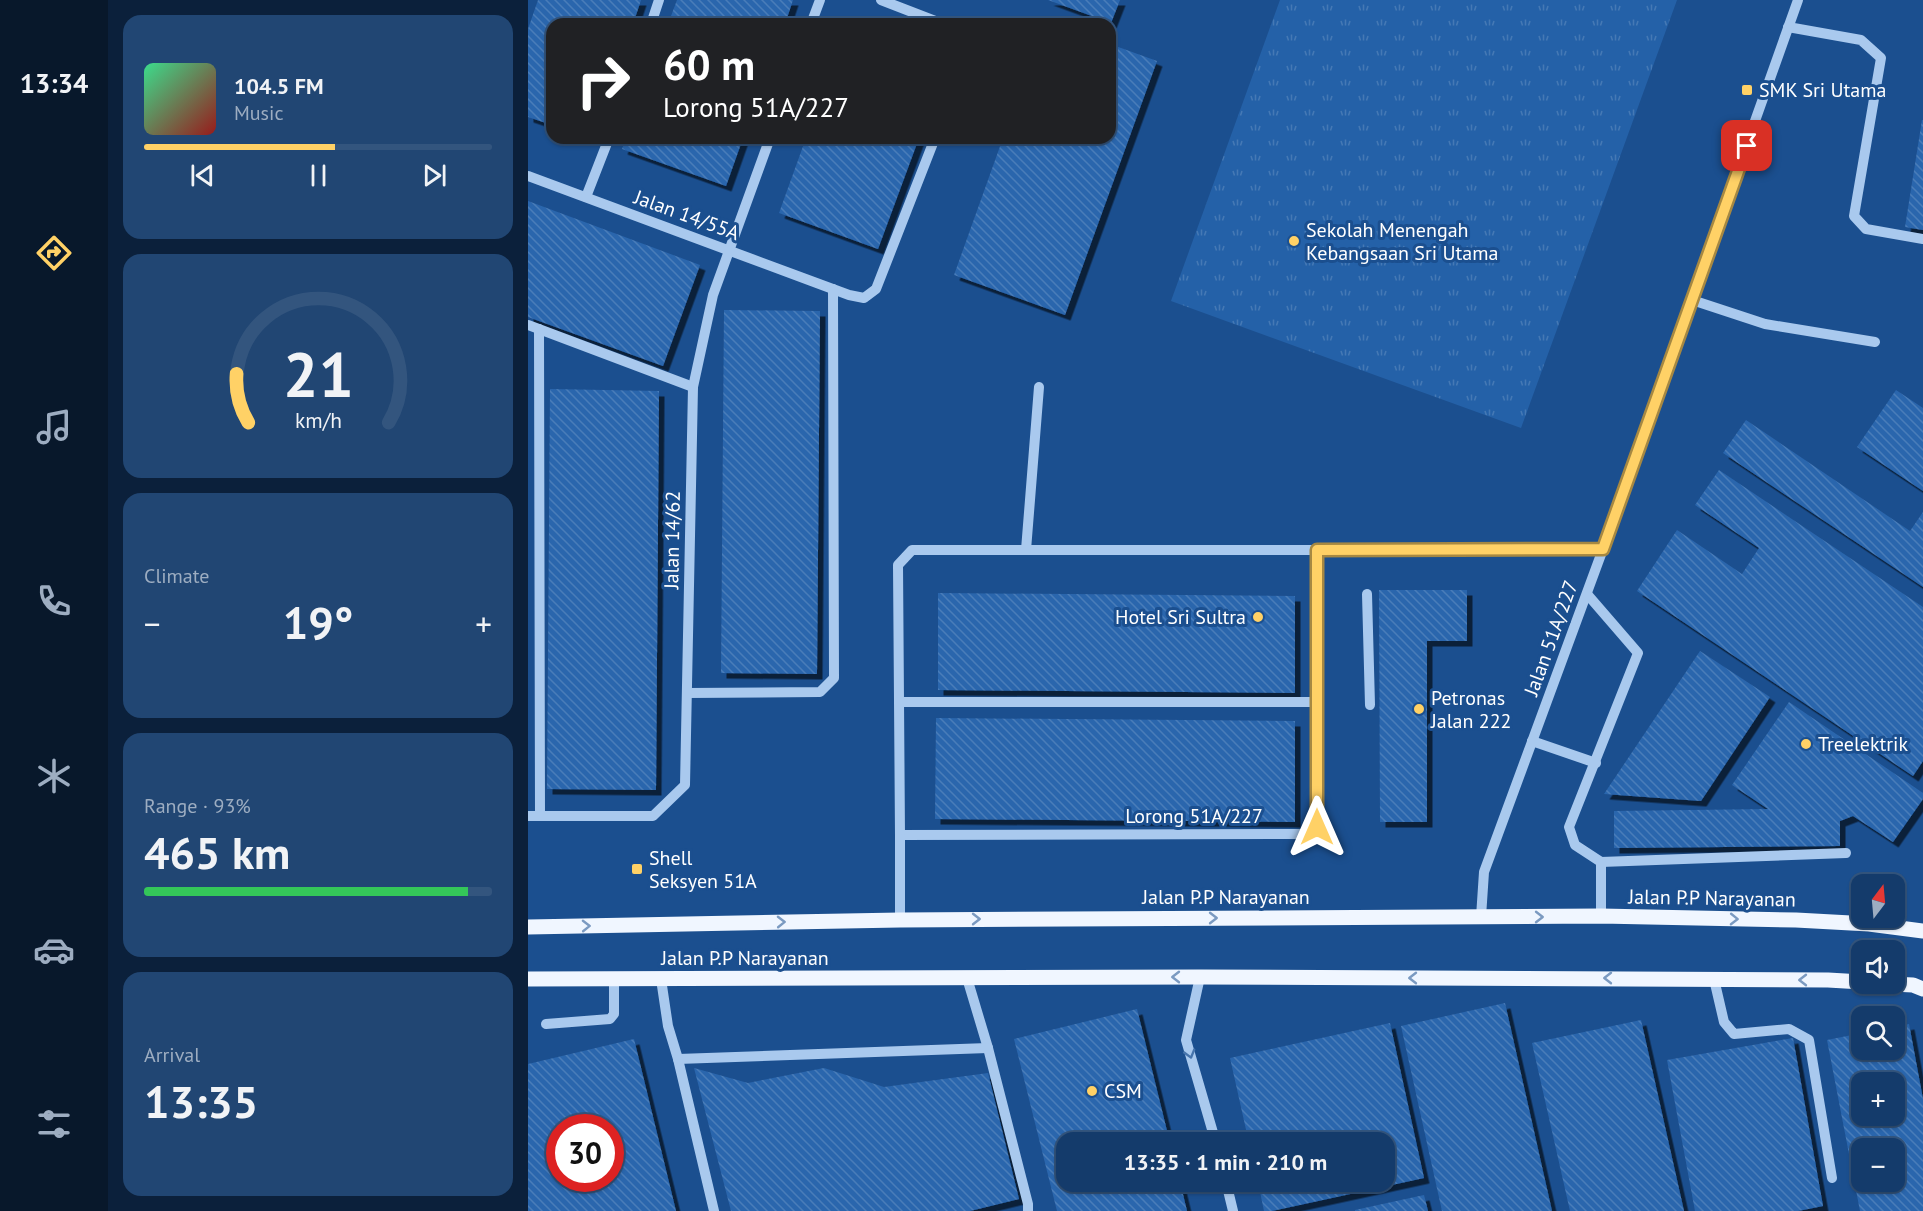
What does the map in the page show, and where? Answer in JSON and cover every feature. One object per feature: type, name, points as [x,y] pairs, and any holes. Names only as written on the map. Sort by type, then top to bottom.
[{"type":"main road","name":"Jalan P.P Narayanan","points":[[528,927],[900,920],[1601,916],[1796,920],[1869,924],[1923,931]]},
{"type":"main road","name":"Jalan P.P Narayanan","points":[[528,979],[1200,977],[1851,981]]},
{"type":"main road","points":[[1905,985],[1923,988]]},
{"type":"street","points":[[653,18],[659,0]]},
{"type":"street","points":[[813,18],[820,0]]},
{"type":"street","points":[[881,0],[928,18]]},
{"type":"street","name":"Jalan 51A/227","points":[[1481,917],[1484,872],[1587,594],[1798,0]]},
{"type":"street","points":[[1788,27],[1862,40],[1881,58],[1854,216],[1866,229],[1923,239]]},
{"type":"street","points":[[586,197],[607,144]]},
{"type":"street","name":"Jalan 14/62","points":[[528,816],[653,816],[686,785],[693,387],[713,295],[768,144]]},
{"type":"street","name":"Jalan 14/55A","points":[[528,176],[849,295],[864,298],[876,289],[933,144]]},
{"type":"street","points":[[687,693],[820,692],[834,678],[833,289]]},
{"type":"street","points":[[1692,300],[1765,324],[1875,342]]},
{"type":"street","points":[[540,816],[533,327],[693,387]]},
{"type":"street","points":[[1026,550],[1039,387]]},
{"type":"street","points":[[900,920],[898,565],[912,550],[1603,549]]},
{"type":"street","name":"Lorong 51A/227","points":[[900,835],[1305,834],[1317,827],[1317,550]]},
{"type":"street","points":[[1367,594],[1370,705]]},
{"type":"street","points":[[1587,594],[1638,653],[1569,827],[1575,844],[1601,862],[1846,853]]},
{"type":"street","points":[[899,702],[1318,702]]},
{"type":"street","points":[[1532,741],[1596,763]]},
{"type":"street","points":[[1601,862],[1601,916]]},
{"type":"street","points":[[1200,977],[1186,1040],[1213,1132]]},
{"type":"street","points":[[967,978],[988,1048],[1028,1211]]},
{"type":"street","points":[[546,1024],[610,1019],[614,1014],[614,979]]},
{"type":"street","points":[[661,979],[668,1026],[714,1211]]},
{"type":"street","points":[[1714,979],[1724,1022],[1734,1034],[1789,1029],[1809,1040],[1832,1178]]},
{"type":"street","points":[[678,1059],[988,1048]]},
{"type":"street","points":[[1228,1192],[1233,1211]]},
{"type":"green space","points":[[1280,0],[1677,0],[1521,428],[1171,301]]},
{"type":"building","points":[[538,0],[641,0],[635,18],[546,18],[546,123],[528,117],[528,29]]},
{"type":"building","points":[[677,0],[793,0],[787,18],[670,18]]},
{"type":"building","points":[[1048,0],[1120,0],[1113,18],[1097,18]]},
{"type":"building","points":[[1116,46],[1157,61],[1065,315],[954,275],[1001,144],[1116,144]]},
{"type":"building","points":[[1923,120],[1923,230],[1905,227]]},
{"type":"building","points":[[624,144],[741,144],[726,186],[622,149]]},
{"type":"building","points":[[804,144],[917,144],[878,249],[779,213]]},
{"type":"building","points":[[528,201],[700,265],[663,366],[528,317]]},
{"type":"building","points":[[724,310],[820,311],[817,674],[721,673]]},
{"type":"building","points":[[550,389],[659,391],[656,790],[547,789]]},
{"type":"building","points":[[1896,390],[1923,408],[1923,491],[1857,447]]},
{"type":"building","points":[[1746,420],[1910,531],[1923,512],[1923,587],[1723,453]]},
{"type":"building","points":[[1719,470],[1923,607],[1923,761],[1913,776],[1637,591],[1677,530],[1742,574],[1759,548],[1695,505]]},
{"type":"building","points":[[1379,590],[1467,590],[1467,641],[1427,641],[1427,822],[1380,822]]},
{"type":"building","points":[[938,593],[1295,596],[1295,693],[938,690]]},
{"type":"building","points":[[1700,651],[1770,697],[1701,801],[1604,794]]},
{"type":"building","name":"Treelektrik","points":[[1789,702],[1923,793],[1923,799],[1893,842],[1853,816],[1840,821],[1840,846],[1614,848],[1614,811],[1768,809],[1732,785]]},
{"type":"building","points":[[936,718],[1295,721],[1295,822],[935,819]]},
{"type":"building","points":[[1505,1003],[1552,1211],[1442,1211],[1401,1026]]},
{"type":"building","name":"CSM","points":[[1137,1009],[1167,1132],[1056,1132],[1056,1192],[1182,1192],[1187,1211],[1057,1211],[1014,1039]]},
{"type":"building","points":[[1641,1020],[1684,1211],[1570,1211],[1532,1043]]},
{"type":"building","points":[[1390,1023],[1424,1178],[1395,1184],[1395,1132],[1247,1132],[1230,1058]]},
{"type":"building","points":[[1909,1024],[1923,1099],[1923,1211],[1860,1211],[1856,1192],[1905,1192],[1905,1138],[1851,1138],[1851,1164],[1827,1040],[1851,1035],[1851,1060],[1905,1060],[1905,1025]]},
{"type":"building","points":[[1793,1038],[1823,1206],[1798,1211],[1695,1211],[1667,1060]]},
{"type":"building","points":[[634,1039],[676,1211],[528,1211],[528,1064]]},
{"type":"building","points":[[694,1068],[748,1083],[824,1068],[884,1087],[988,1073],[1019,1199],[970,1211],[731,1211]]},
{"type":"building","points":[[1260,1192],[1360,1192],[1272,1211],[1264,1211]]},
{"type":"building","points":[[1424,1195],[1428,1211],[1355,1211],[1355,1210]]},
{"type":"place","name":"SMK Sri Utama","points":[[1747,90]]},
{"type":"place","name":"Sekolah Menengah Kebangsaan Sri Utama","points":[[1294,241]]},
{"type":"place","name":"Hotel Sri Sultra","points":[[1258,617]]},
{"type":"place","name":"Petronas Jalan 222","points":[[1419,709]]},
{"type":"place","name":"Treelektrik","points":[[1806,744]]},
{"type":"place","name":"Shell Seksyen 51A","points":[[637,869]]},
{"type":"place","name":"CSM","points":[[1092,1091]]},
{"type":"route","points":[[1317,827],[1317,550],[1603,549],[1747,146]]}]
